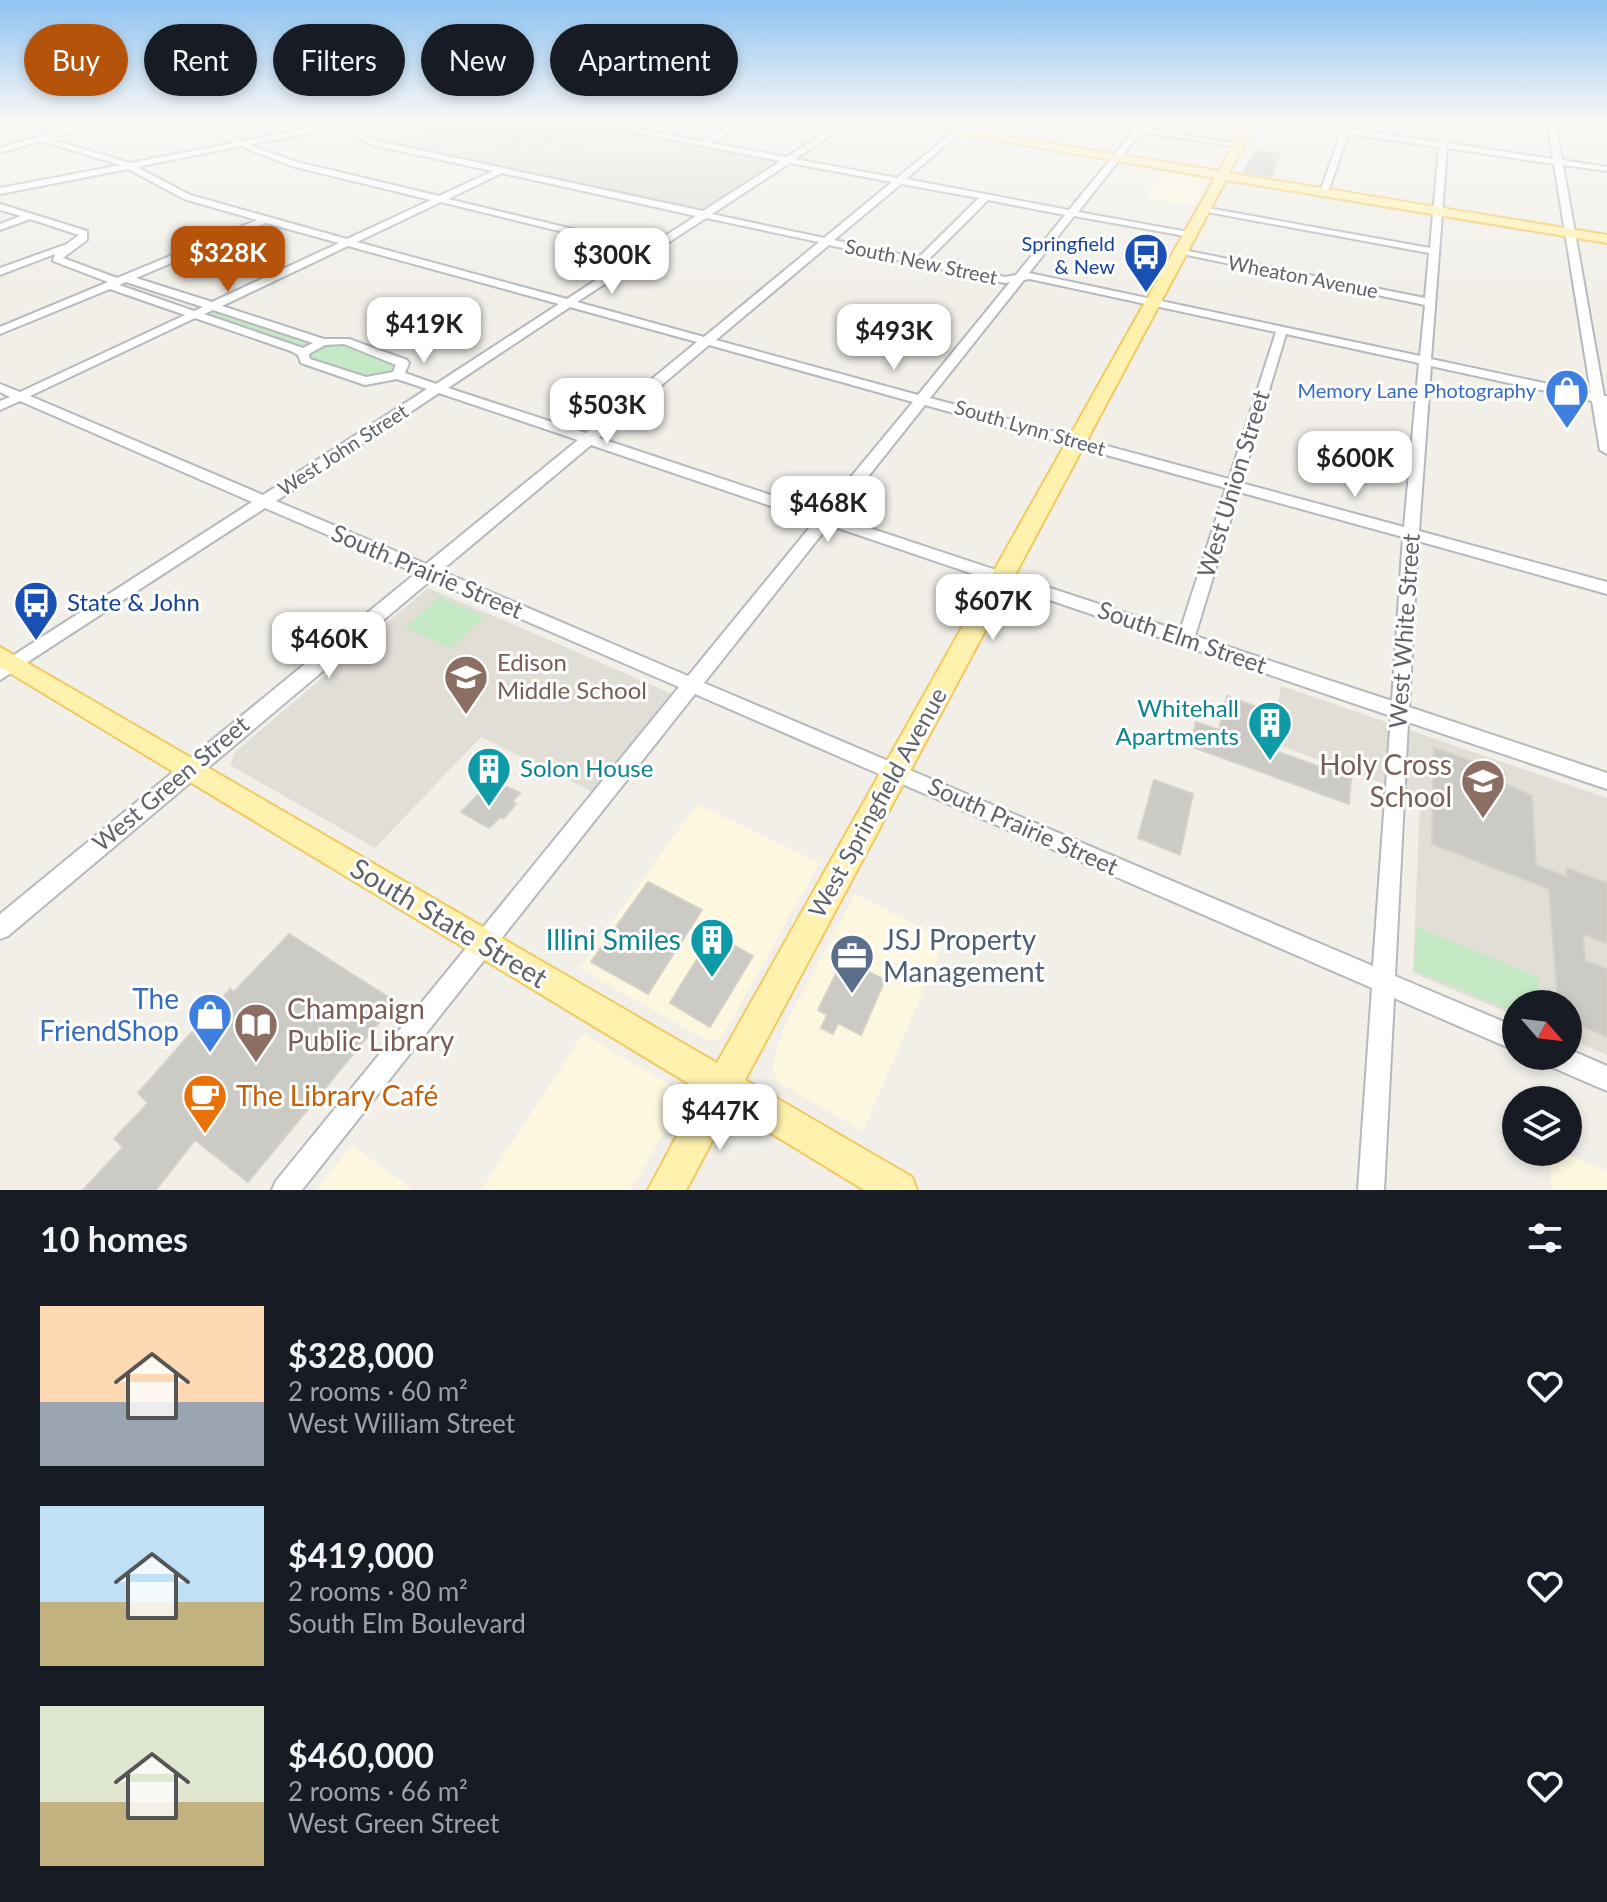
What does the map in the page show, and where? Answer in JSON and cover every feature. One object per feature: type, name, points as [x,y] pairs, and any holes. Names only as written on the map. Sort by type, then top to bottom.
[{"type":"main road","name":"West Springfield Avenue","points":[[666,1190],[1221,177]]},
{"type":"main road","points":[[1224,177],[1607,239]]},
{"type":"main road","name":"South State Street","points":[[5,664],[190,768],[899,1190]]},
{"type":"street","points":[[0,191],[72,177]]},
{"type":"street","name":"South Lynn Street","points":[[150,177],[187,197],[1607,588]]},
{"type":"street","points":[[346,177],[650,250]]},
{"type":"street","points":[[0,406],[488,177]]},
{"type":"street","name":"South New Street","points":[[531,177],[1005,280],[1030,276],[1602,399]]},
{"type":"street","name":"West John Street","points":[[5,664],[263,502],[764,177]]},
{"type":"street","name":"Wheaton Avenue","points":[[874,177],[1071,213],[1183,244],[1428,302]]},
{"type":"street","name":"West Green Street","points":[[0,928],[903,177]]},
{"type":"street","points":[[285,1190],[1100,177]]},
{"type":"street","points":[[1324,192],[1329,177]]},
{"type":"street","name":"West White Street","points":[[1371,1190],[1411,534],[1439,177]]},
{"type":"street","points":[[1559,177],[1602,399],[1607,450]]},
{"type":"street","points":[[920,262],[986,197]]},
{"type":"street","points":[[0,207],[84,233],[84,238],[57,257],[62,263]]},
{"type":"street","points":[[1202,210],[1432,251]]},
{"type":"street","points":[[0,227],[31,216]]},
{"type":"street","points":[[0,331],[270,218]]},
{"type":"street","points":[[0,272],[79,242]]},
{"type":"street","points":[[37,257],[116,282],[303,353],[323,342]]},
{"type":"street","points":[[116,282],[323,342],[345,341],[397,358],[403,363],[398,375],[373,381],[361,380],[305,361],[303,353]]},
{"type":"street","name":"West Union Street","points":[[1186,639],[1282,330]]},
{"type":"street","name":"South Elm Street","points":[[398,375],[1607,781]]},
{"type":"street","name":"South Prairie Street","points":[[0,388],[1502,1033]]},
{"type":"street","points":[[1582,1068],[1607,1079]]},
{"type":"shaded area","points":[[545,177],[755,177],[703,210]]},
{"type":"shaded area","points":[[1161,177],[1201,177],[1207,180],[1193,206],[1146,198]]},
{"type":"shaded area","name":"Edison Middle School","points":[[428,588],[672,694],[593,792],[481,737],[375,848],[230,765],[235,752]]},
{"type":"shaded area","points":[[1281,686],[1607,798],[1607,1055],[1582,1044],[1582,990],[1502,990],[1502,1010],[1413,973],[1420,797],[1270,742]]},
{"type":"shaded area","points":[[697,804],[820,863],[721,1038],[713,1041],[706,1040],[579,968]]},
{"type":"shaded area","points":[[855,894],[945,940],[863,1131],[777,1082],[772,1064],[784,1028]]},
{"type":"shaded area","points":[[583,1034],[686,1094],[631,1190],[481,1190]]},
{"type":"shaded area","points":[[352,1145],[360,1151],[414,1190],[316,1190]]},
{"type":"shaded area","points":[[1582,1160],[1607,1172],[1607,1190],[1552,1190],[1550,1166],[1582,1166]]},
{"type":"green space","points":[[217,311],[313,344],[300,349],[206,315]]},
{"type":"green space","points":[[343,342],[398,360],[393,373],[367,379],[309,359],[308,352],[323,344]]},
{"type":"green space","points":[[440,597],[485,617],[450,648],[405,627]]},
{"type":"green space","points":[[1416,927],[1538,977],[1538,990],[1502,990],[1502,1007],[1414,970]]},
{"type":"building","name":"Whitehall Apartments","points":[[1227,696],[1273,713],[1267,748],[1351,778],[1349,804],[1190,746],[1196,722],[1219,730]]},
{"type":"building","points":[[1434,748],[1505,773],[1506,784],[1532,796],[1536,865],[1567,877],[1567,868],[1607,883],[1607,943],[1583,934],[1585,961],[1607,969],[1607,1037],[1582,1026],[1582,990],[1557,990],[1549,889],[1432,844]]},
{"type":"building","points":[[1154,780],[1193,794],[1180,855],[1138,838]]},
{"type":"building","name":"Solon House","points":[[505,786],[520,793],[512,802],[516,804],[503,819],[500,817],[489,828],[461,812],[484,789],[496,796]]},
{"type":"building","points":[[648,882],[702,910],[648,994],[591,962]]},
{"type":"building","name":"Illini Smiles","points":[[713,933],[753,956],[710,1027],[670,1003]]},
{"type":"building","name":"Champaign Public Library","points":[[289,934],[396,1002],[248,1182],[195,1140],[156,1190],[83,1190],[123,1147],[114,1139],[148,1103],[138,1093],[230,989],[234,992]]},
{"type":"building","name":"JSJ Property Management","points":[[843,959],[885,980],[861,1035],[838,1023],[833,1034],[821,1028],[827,1015],[818,1010]]},
{"type":"place","name":"Springfield & New","points":[[1146,294]]},
{"type":"place","name":"Memory Lane Photography","points":[[1567,430]]},
{"type":"place","name":"State & John","points":[[36,642]]},
{"type":"place","name":"Edison Middle School","points":[[466,716]]},
{"type":"place","name":"Whitehall Apartments","points":[[1270,762]]},
{"type":"place","name":"Solon House","points":[[489,808]]},
{"type":"place","name":"Holy Cross School","points":[[1483,820]]},
{"type":"place","name":"Illini Smiles","points":[[712,979]]},
{"type":"place","name":"JSJ Property Management","points":[[852,995]]},
{"type":"place","name":"The FriendShop","points":[[210,1054]]},
{"type":"place","name":"Champaign Public Library","points":[[256,1064]]},
{"type":"place","name":"The Library Café","points":[[205,1135]]}]
